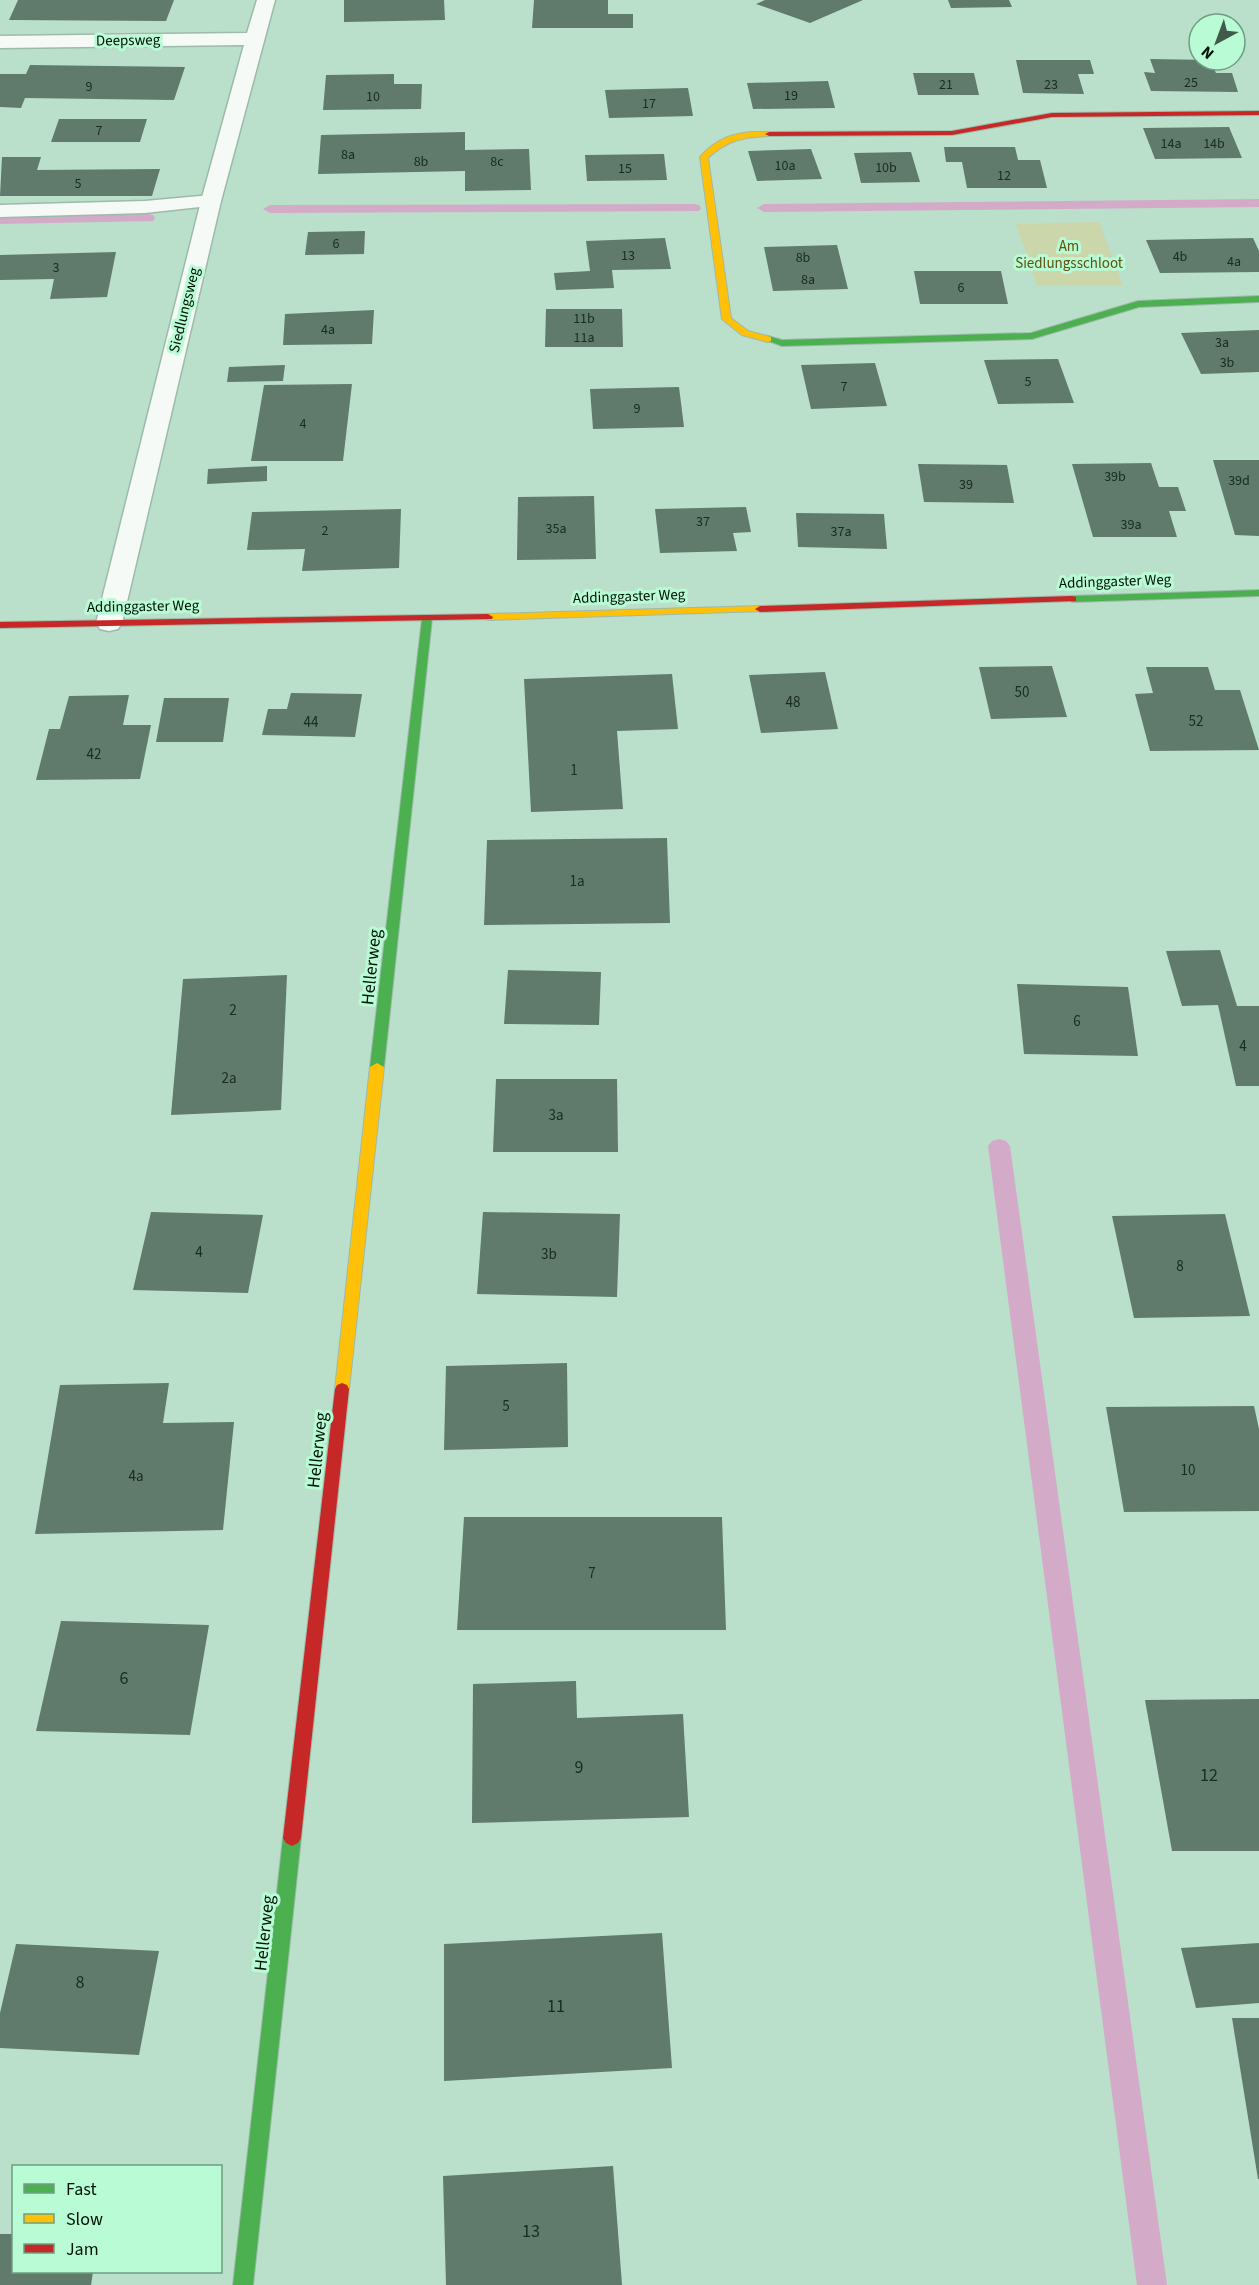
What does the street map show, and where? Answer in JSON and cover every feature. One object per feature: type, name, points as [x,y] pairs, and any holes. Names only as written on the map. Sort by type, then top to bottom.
[{"type":"street","name":"Siedlungsweg","points":[[109,623],[211,201],[266,0]]},
{"type":"street","name":"Deepsweg","points":[[0,42],[255,39]]},
{"type":"street","points":[[1259,113],[1052,115],[952,133],[736,135],[717,144],[704,157],[727,319],[745,333],[782,343],[1032,336],[1138,304],[1259,299]]},
{"type":"street","points":[[0,211],[145,207],[211,201]]},
{"type":"street","name":"Addinggaster Weg","points":[[0,625],[427,619],[1259,593]]},
{"type":"street","name":"Hellerweg","points":[[243,2285],[427,619]]},
{"type":"green space","name":"Am Siedlungsschloot","points":[[1099,222],[1123,285],[1037,286],[1016,224]]},
{"type":"building","points":[[18,0],[174,0],[166,21],[9,20]]},
{"type":"building","points":[[344,0],[444,0],[445,20],[344,22]]},
{"type":"building","points":[[534,0],[608,0],[608,14],[633,14],[633,28],[532,28]]},
{"type":"building","points":[[765,0],[863,0],[810,23],[756,4]]},
{"type":"building","points":[[948,0],[1009,0],[1012,7],[951,8]]},
{"type":"building","points":[[1150,59],[1187,60],[1187,72],[1232,73],[1238,92],[1151,91],[1144,72],[1155,73]]},
{"type":"building","points":[[1016,60],[1090,60],[1094,74],[1078,74],[1084,94],[1023,93]]},
{"type":"building","points":[[30,65],[185,67],[174,100],[25,98],[21,108],[0,107],[0,74],[26,74]]},
{"type":"building","points":[[913,73],[974,73],[979,95],[918,95]]},
{"type":"building","points":[[394,74],[394,84],[422,84],[421,109],[323,110],[326,75]]},
{"type":"building","points":[[828,81],[835,108],[753,109],[747,83]]},
{"type":"building","points":[[688,88],[693,116],[609,118],[605,90]]},
{"type":"building","points":[[59,119],[147,119],[140,142],[51,142]]},
{"type":"building","points":[[1229,127],[1242,158],[1155,159],[1143,128]]},
{"type":"building","points":[[465,132],[465,150],[529,149],[531,190],[465,191],[465,171],[318,174],[321,135]]},
{"type":"building","points":[[944,147],[1015,147],[1018,160],[1040,160],[1047,188],[967,188],[962,162],[946,162]]},
{"type":"building","points":[[811,149],[822,179],[757,181],[748,151]]},
{"type":"building","points":[[911,152],[920,182],[861,183],[854,153]]},
{"type":"building","points":[[664,154],[667,180],[587,181],[585,155]]},
{"type":"building","points":[[2,157],[41,157],[37,170],[160,169],[152,196],[0,196]]},
{"type":"building","points":[[365,231],[364,254],[305,255],[308,232]]},
{"type":"building","points":[[665,238],[671,269],[612,270],[614,288],[556,290],[554,273],[590,271],[586,241]]},
{"type":"building","points":[[1253,238],[1259,251],[1259,272],[1160,273],[1146,240]]},
{"type":"building","points":[[837,245],[848,289],[773,291],[764,247]]},
{"type":"building","points":[[116,252],[107,297],[50,299],[54,279],[0,280],[0,255]]},
{"type":"building","points":[[914,271],[1001,271],[1008,304],[920,304]]},
{"type":"building","points":[[546,309],[622,309],[623,347],[545,347]]},
{"type":"building","points":[[374,310],[372,344],[283,345],[285,314]]},
{"type":"building","points":[[1259,330],[1259,372],[1201,374],[1181,333]]},
{"type":"building","points":[[1058,359],[1074,403],[998,404],[984,360]]},
{"type":"building","points":[[875,363],[887,406],[811,409],[801,365]]},
{"type":"building","points":[[285,365],[283,381],[227,382],[229,367]]},
{"type":"building","points":[[352,384],[343,461],[251,461],[264,385]]},
{"type":"building","points":[[679,387],[684,427],[593,429],[590,389]]},
{"type":"building","points":[[1213,460],[1259,460],[1259,536],[1235,535]]},
{"type":"building","points":[[1151,463],[1159,487],[1178,487],[1186,511],[1169,511],[1177,537],[1093,537],[1072,464]]},
{"type":"building","points":[[918,464],[1007,465],[1014,503],[924,502]]},
{"type":"building","points":[[267,466],[267,481],[207,484],[208,469]]},
{"type":"building","points":[[594,496],[596,559],[517,560],[518,497]]},
{"type":"building","points":[[746,507],[751,532],[733,533],[737,551],[660,553],[655,509]]},
{"type":"building","points":[[401,509],[399,568],[302,571],[305,549],[247,550],[252,512]]},
{"type":"building","points":[[796,513],[884,514],[887,549],[798,547]]},
{"type":"building","points":[[1052,666],[1067,717],[991,719],[979,667]]},
{"type":"building","points":[[1146,667],[1208,667],[1215,690],[1240,690],[1259,750],[1150,751],[1135,694],[1153,693]]},
{"type":"building","points":[[825,672],[838,729],[761,733],[749,675]]},
{"type":"building","points":[[672,674],[678,729],[617,731],[623,809],[531,812],[524,679]]},
{"type":"building","points":[[291,693],[362,694],[355,737],[262,735],[268,709],[287,709]]},
{"type":"building","points":[[129,695],[123,725],[151,725],[140,779],[36,780],[49,729],[60,729],[69,696]]},
{"type":"building","points":[[164,698],[229,698],[223,742],[156,742]]},
{"type":"building","points":[[667,838],[670,923],[484,925],[487,840]]},
{"type":"building","points":[[1220,950],[1237,1006],[1259,1006],[1259,1086],[1236,1086],[1218,1005],[1182,1006],[1166,951]]},
{"type":"building","points":[[508,970],[601,972],[599,1025],[504,1024]]},
{"type":"building","points":[[287,975],[281,1110],[171,1115],[183,979]]},
{"type":"building","points":[[1017,984],[1128,987],[1138,1056],[1024,1054]]},
{"type":"building","points":[[496,1079],[617,1079],[618,1152],[493,1152]]},
{"type":"building","points":[[151,1212],[263,1215],[248,1293],[133,1290]]},
{"type":"building","points":[[483,1212],[620,1214],[617,1297],[477,1294]]},
{"type":"building","points":[[1225,1214],[1250,1316],[1134,1318],[1112,1216]]},
{"type":"building","points":[[567,1363],[568,1447],[444,1450],[446,1366]]},
{"type":"building","points":[[169,1383],[163,1423],[234,1422],[223,1530],[35,1534],[60,1385]]},
{"type":"building","points":[[1254,1406],[1259,1429],[1259,1511],[1124,1512],[1106,1407]]},
{"type":"building","points":[[464,1517],[722,1517],[726,1630],[457,1630]]},
{"type":"building","points":[[61,1621],[209,1625],[190,1735],[36,1731]]},
{"type":"building","points":[[576,1681],[577,1718],[683,1714],[689,1817],[472,1823],[473,1684]]},
{"type":"building","points":[[1259,1699],[1259,1851],[1172,1851],[1145,1700]]},
{"type":"building","points":[[662,1933],[672,2068],[444,2081],[444,1944]]},
{"type":"building","points":[[1259,1943],[1259,2003],[1196,2008],[1181,1948]]},
{"type":"building","points":[[16,1944],[159,1951],[139,2055],[0,2048],[0,2013]]},
{"type":"building","points":[[1232,2018],[1259,2018],[1259,2179],[1258,2179]]},
{"type":"building","points":[[613,2166],[622,2285],[446,2285],[443,2176]]},
{"type":"building","points":[[0,2234],[12,2234],[12,2273],[93,2273],[91,2285],[0,2285]]},
{"type":"waterway","points":[[764,208],[1259,203]]},
{"type":"waterway","points":[[270,209],[694,208]]},
{"type":"waterway","points":[[0,220],[148,218]]},
{"type":"waterway","points":[[999,1146],[1152,2285]]},
{"type":"traffic: fast","points":[[768,339],[782,343],[1032,336],[1138,304],[1259,299]]},
{"type":"traffic: fast","points":[[1072,599],[1259,593]]},
{"type":"traffic: fast","points":[[377,1067],[427,619]]},
{"type":"traffic: fast","points":[[243,2285],[292,1838]]},
{"type":"traffic: slow","points":[[768,339],[745,333],[727,319],[704,157],[712,149],[733,137],[769,134]]},
{"type":"traffic: slow","points":[[488,617],[760,609]]},
{"type":"traffic: slow","points":[[342,1389],[377,1067]]},
{"type":"traffic: jam","points":[[769,134],[952,133],[1052,115],[1259,113]]},
{"type":"traffic: jam","points":[[760,609],[1072,599]]},
{"type":"traffic: jam","points":[[0,625],[488,617]]},
{"type":"traffic: jam","points":[[292,1838],[342,1389]]}]
